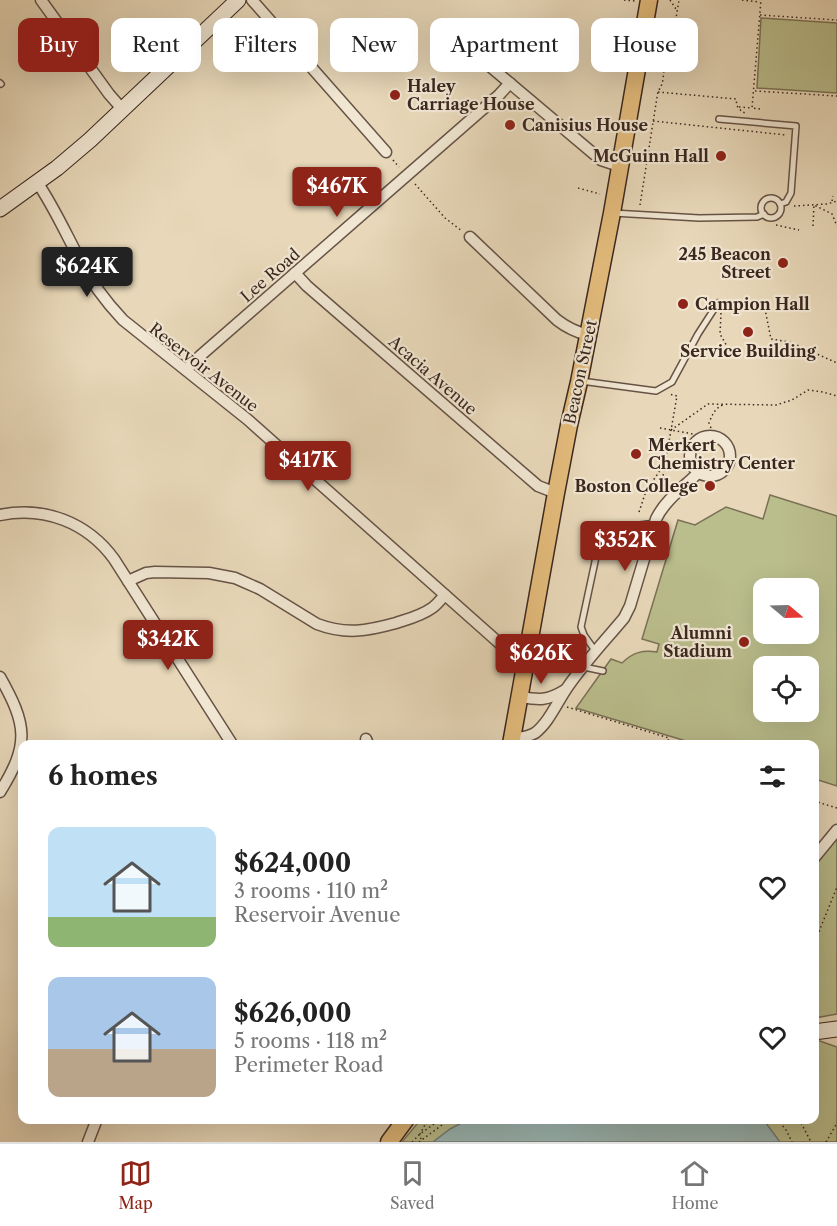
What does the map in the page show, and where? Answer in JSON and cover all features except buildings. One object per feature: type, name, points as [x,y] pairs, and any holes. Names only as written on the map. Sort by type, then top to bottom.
[{"type":"main road","name":"Beacon Street","points":[[512,740],[556,493],[612,213],[643,1]]},
{"type":"main road","points":[[389,1142],[402,1124]]},
{"type":"street","points":[[41,0],[123,110]]},
{"type":"street","points":[[0,209],[74,154],[238,0]]},
{"type":"street","points":[[252,0],[386,152]]},
{"type":"street","points":[[497,72],[601,160],[619,166]]},
{"type":"street","name":"Lee Road","points":[[186,370],[500,95],[510,83]]},
{"type":"street","name":"Reservoir Avenue","points":[[37,182],[54,208],[81,262],[112,309],[136,333],[247,419],[507,650],[527,658]]},
{"type":"street","points":[[470,237],[557,320],[574,331],[588,334]]},
{"type":"street","name":"Acacia Avenue","points":[[295,273],[307,286],[530,480],[556,493]]},
{"type":"street","points":[[514,740],[534,733],[547,719],[581,662],[596,652],[627,612],[660,511],[699,472]]},
{"type":"street","points":[[0,515],[12,512],[34,513],[68,521],[99,541],[114,559],[229,740]]},
{"type":"street","points":[[128,581],[146,573],[155,572],[223,574],[247,582],[317,624],[352,631],[373,629],[414,618],[432,608],[445,595]]},
{"type":"street","points":[[0,677],[9,692],[18,716],[22,740]]},
{"type":"street","points":[[520,697],[547,699],[566,690]]},
{"type":"street","points":[[0,792],[18,756]]},
{"type":"street","points":[[819,852],[837,830]]},
{"type":"street","points":[[819,1032],[837,1029]]},
{"type":"street","points":[[819,1033],[837,1041]]},
{"type":"street","points":[[88,1142],[95,1124]]},
{"type":"lane","points":[[719,119],[796,126],[791,193],[786,202],[780,204]]},
{"type":"lane","points":[[768,198],[777,200],[780,204],[779,214],[774,217],[769,217],[762,210],[764,201],[768,198]]},
{"type":"lane","points":[[612,213],[699,218],[757,217],[764,214]]},
{"type":"lane","points":[[579,380],[656,391],[672,382],[718,303]]},
{"type":"lane","points":[[596,652],[581,627],[596,557],[607,542],[640,525],[655,523]]},
{"type":"lane","points":[[581,662],[603,670]]},
{"type":"path","points":[[624,0],[643,1]]},
{"type":"path","points":[[670,0],[677,9]]},
{"type":"path","points":[[640,205],[652,121],[658,92],[662,87],[665,61],[670,55],[679,0]]},
{"type":"path","points":[[742,0],[761,1],[752,108]]},
{"type":"path","points":[[759,15],[837,20]]},
{"type":"path","points":[[754,91],[837,96]]},
{"type":"path","points":[[658,92],[736,99],[742,112],[752,113]]},
{"type":"path","points":[[738,107],[760,109]]},
{"type":"path","points":[[652,121],[788,136]]},
{"type":"path","points":[[386,152],[445,218],[470,237]]},
{"type":"path","points":[[578,188],[600,194]]},
{"type":"path","points":[[832,202],[833,196]]},
{"type":"path","points":[[793,206],[837,201]]},
{"type":"path","points":[[814,205],[832,214],[837,226]]},
{"type":"path","points":[[813,226],[814,205]]},
{"type":"path","points":[[776,225],[799,230]]},
{"type":"path","points":[[728,348],[720,334],[722,305],[765,309],[771,339],[790,342],[837,363]]},
{"type":"path","points":[[671,430],[708,404],[776,405],[792,400],[808,390],[837,396]]},
{"type":"path","points":[[656,391],[678,396],[663,480],[670,491]]},
{"type":"path","points":[[711,428],[709,423],[713,414],[718,407],[724,404]]},
{"type":"path","points":[[660,428],[693,434]]},
{"type":"path","points":[[639,512],[646,491],[665,463]]},
{"type":"path","points":[[546,663],[559,663],[572,657],[581,662]]},
{"type":"path","points":[[566,707],[669,738],[668,740]]},
{"type":"path","points":[[819,803],[837,808]]},
{"type":"path","points":[[819,932],[837,887]]},
{"type":"path","points":[[826,1142],[837,1123]]},
{"type":"path","points":[[420,1141],[420,1134],[425,1124]]},
{"type":"path","points":[[412,1142],[434,1124]]},
{"type":"path","points":[[420,1141],[443,1124]]},
{"type":"path","points":[[781,1124],[792,1142]]},
{"type":"path","points":[[802,1124],[811,1142]]},
{"type":"green space","points":[[761,18],[837,23],[837,93],[757,88]]},
{"type":"green space","name":"Alumni Stadium","points":[[770,495],[837,516],[837,786],[819,780],[819,740],[683,740],[576,708],[611,659],[622,663],[638,653],[657,652],[659,644],[642,639],[678,520],[695,525],[726,507],[763,519]]},
{"type":"green space","points":[[837,837],[837,1014],[819,1017],[819,860]]},
{"type":"green space","points":[[819,1041],[837,1047],[837,1142],[402,1142],[417,1124],[819,1124]]},
{"type":"water","points":[[460,1124],[767,1124],[780,1142],[433,1142]]},
{"type":"place","name":"Haley Carriage House","points":[[395,95]]},
{"type":"place","name":"Canisius House","points":[[510,125]]},
{"type":"place","name":"McGuinn Hall","points":[[721,156]]},
{"type":"place","name":"245 Beacon Street","points":[[783,263]]},
{"type":"place","name":"Campion Hall","points":[[683,304]]},
{"type":"place","name":"Service Building","points":[[748,332]]},
{"type":"place","name":"Merkert Chemistry Center","points":[[636,454]]},
{"type":"place","name":"Boston College","points":[[710,486]]},
{"type":"place","name":"Alumni Stadium","points":[[744,642]]}]
